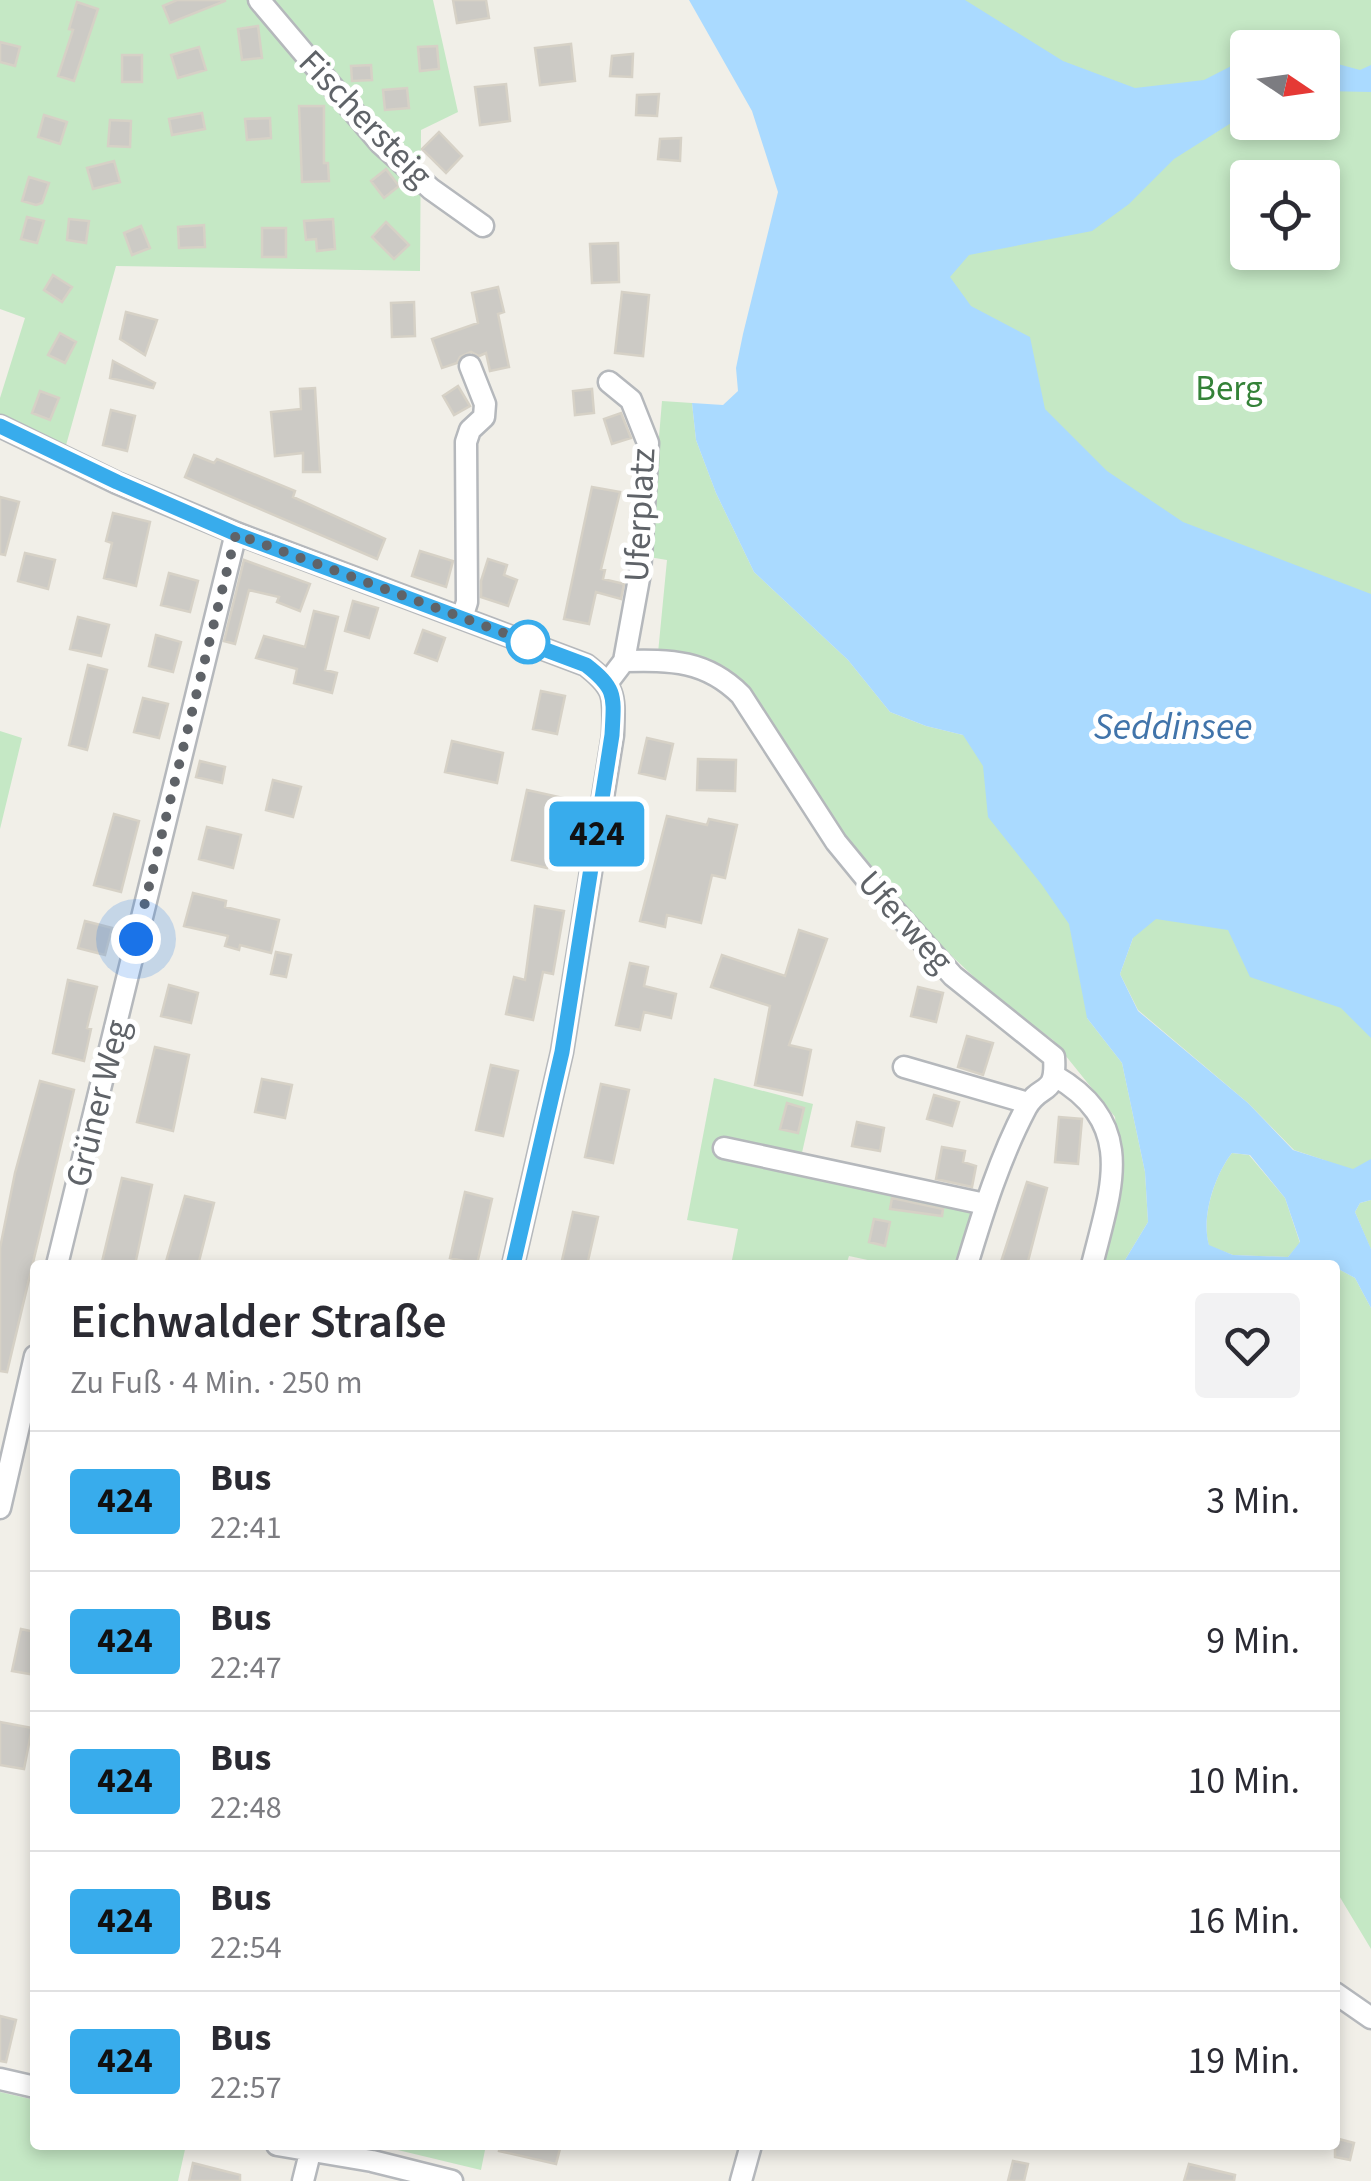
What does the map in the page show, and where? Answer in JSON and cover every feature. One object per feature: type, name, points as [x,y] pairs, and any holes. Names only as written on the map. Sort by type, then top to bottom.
[{"type":"street","name":"Fischersteig","points":[[259,0],[380,143],[432,189],[483,226]]},
{"type":"street","points":[[462,618],[468,602],[466,442],[470,430],[484,418],[485,404],[470,366]]},
{"type":"street","name":"Uferplatz","points":[[609,382],[631,400],[648,443],[640,572],[624,661]]},
{"type":"street","points":[[0,426],[236,534],[586,665],[608,682],[614,705],[612,735],[562,1052],[514,1260]]},
{"type":"street","name":"Grüner Weg","points":[[58,1260],[236,534]]},
{"type":"street","points":[[608,682],[624,661]]},
{"type":"street","name":"Uferweg","points":[[624,661],[678,663],[722,676],[741,695],[836,842],[868,881],[953,976],[1054,1057],[1056,1076],[1093,1105],[1106,1123],[1112,1151],[1107,1203],[1093,1260]]},
{"type":"street","points":[[904,1067],[1028,1104]]},
{"type":"street","points":[[968,1260],[985,1204],[1028,1104],[1049,1088],[1056,1076]]},
{"type":"street","points":[[724,1148],[985,1204]]},
{"type":"street","points":[[0,1508],[30,1378]]},
{"type":"street","points":[[1340,1996],[1371,2018]]},
{"type":"street","points":[[0,2079],[30,2087]]},
{"type":"street","points":[[303,2181],[311,2150]]},
{"type":"street","points":[[320,2150],[452,2181]]},
{"type":"street","points":[[741,2181],[750,2150]]},
{"type":"green space","points":[[0,0],[433,0],[458,112],[421,130],[420,271],[116,266],[63,456],[0,426],[0,398],[25,318],[0,309]]},
{"type":"green space","name":"Berg","points":[[868,0],[1371,0],[1371,1183],[1294,1150],[1248,1103],[1138,1010],[1120,974],[1133,938],[999,514]]},
{"type":"green space","points":[[662,401],[692,403],[696,440],[716,493],[754,572],[848,660],[890,712],[926,726],[963,735],[967,732],[1088,888],[1087,1018],[1122,1063],[1145,1172],[1148,1222],[1125,1260],[1101,1260],[1119,1165],[1115,1117],[1053,1040],[995,997],[875,883],[730,672],[697,657],[658,653],[667,560],[649,557]]},
{"type":"green space","points":[[0,731],[22,738],[0,829]]},
{"type":"green space","points":[[714,1078],[813,1104],[799,1166],[979,1208],[962,1260],[868,1260],[849,1256],[848,1260],[732,1260],[738,1229],[687,1220]]},
{"type":"green space","points":[[1232,1153],[1249,1155],[1285,1198],[1300,1243],[1288,1257],[1233,1255],[1209,1246],[1211,1198]]},
{"type":"green space","points":[[1371,1200],[1371,1250],[1355,1212],[1360,1203]]},
{"type":"green space","points":[[1340,1270],[1355,1278],[1371,1308],[1371,1949],[1340,1897]]},
{"type":"green space","points":[[0,2092],[30,2099],[30,2150],[185,2150],[178,2181],[0,2181]]},
{"type":"green space","points":[[398,2150],[485,2150],[481,2170]]},
{"type":"water","name":"Seddinsee","points":[[689,0],[965,0],[1063,61],[1135,88],[1204,80],[1230,67],[1230,124],[1174,159],[1129,204],[1092,231],[969,255],[950,277],[971,306],[1030,337],[1045,409],[1107,471],[1183,522],[1371,594],[1371,1038],[1341,1008],[1250,977],[1228,930],[1156,919],[1133,938],[1120,974],[1138,1011],[1248,1103],[1293,1150],[1353,1169],[1371,1159],[1371,1200],[1360,1203],[1355,1212],[1371,1249],[1371,1308],[1355,1278],[1340,1270],[1340,1260],[1125,1260],[1148,1222],[1145,1172],[1122,1063],[1087,1018],[1069,924],[988,817],[983,766],[963,735],[890,712],[848,660],[754,572],[716,493],[696,440],[692,403],[723,405],[738,391],[736,368],[778,192],[752,111]],"holes":[[[1232,1153],[1250,1155],[1285,1198],[1300,1242],[1288,1257],[1233,1255],[1209,1245],[1211,1197]]]},
{"type":"water","points":[[1340,65],[1360,70],[1371,65],[1371,92],[1340,91]]},
{"type":"building","points":[[177,0],[225,1],[170,23],[163,6]]},
{"type":"building","points":[[453,0],[486,0],[489,18],[457,23]]},
{"type":"building","points":[[77,2],[98,9],[74,81],[58,76],[73,30],[69,29]]},
{"type":"building","points":[[258,26],[262,58],[242,60],[238,29]]},
{"type":"building","points":[[0,42],[20,47],[15,66],[0,62]]},
{"type":"building","points":[[571,44],[575,81],[540,85],[535,48]]},
{"type":"building","points":[[437,46],[439,69],[420,71],[418,47]]},
{"type":"building","points":[[199,47],[206,70],[178,78],[171,55]]},
{"type":"building","points":[[633,54],[632,77],[610,76],[612,56]]},
{"type":"building","points":[[122,55],[142,55],[142,82],[122,82]]},
{"type":"building","points":[[371,65],[372,80],[352,81],[351,66]]},
{"type":"building","points":[[506,84],[510,121],[480,125],[475,87]]},
{"type":"building","points":[[407,88],[409,108],[385,110],[383,90]]},
{"type":"building","points":[[659,94],[657,116],[636,115],[637,95]]},
{"type":"building","points":[[299,106],[324,106],[324,163],[328,163],[329,181],[302,182]]},
{"type":"building","points":[[202,113],[205,129],[172,135],[169,119]]},
{"type":"building","points":[[44,115],[67,122],[60,144],[38,137]]},
{"type":"building","points":[[270,118],[271,138],[247,140],[245,119]]},
{"type":"building","points":[[110,120],[131,121],[130,147],[108,146]]},
{"type":"building","points":[[439,132],[462,156],[446,173],[422,149]]},
{"type":"building","points":[[681,138],[680,161],[658,159],[660,139]]},
{"type":"building","points":[[114,161],[120,182],[93,189],[87,168]]},
{"type":"building","points":[[386,169],[399,186],[384,198],[371,181]]},
{"type":"building","points":[[29,177],[49,183],[42,203],[22,201]]},
{"type":"building","points":[[27,217],[44,221],[37,243],[21,239]]},
{"type":"building","points":[[69,219],[89,221],[86,243],[67,240]]},
{"type":"building","points":[[333,219],[335,249],[317,251],[316,239],[306,240],[304,221]]},
{"type":"building","points":[[386,222],[409,245],[394,259],[372,237]]},
{"type":"building","points":[[204,225],[205,247],[179,248],[178,227]]},
{"type":"building","points":[[141,226],[150,248],[132,255],[124,233]]},
{"type":"building","points":[[262,228],[286,228],[286,257],[262,257]]},
{"type":"building","points":[[618,243],[619,282],[592,283],[590,244]]},
{"type":"building","points":[[53,275],[72,287],[62,302],[44,290]]},
{"type":"building","points":[[498,287],[504,312],[498,314],[509,367],[490,371],[486,353],[479,356],[471,352],[442,368],[432,339],[478,323],[472,293]]},
{"type":"building","points":[[622,292],[649,295],[643,356],[615,353]]},
{"type":"building","points":[[414,302],[415,336],[392,337],[391,303]]},
{"type":"building","points":[[126,312],[157,320],[145,355],[120,339]]},
{"type":"building","points":[[60,333],[76,342],[65,363],[48,355]]},
{"type":"building","points":[[113,361],[155,383],[153,388],[110,378]]},
{"type":"building","points":[[458,386],[470,406],[454,415],[443,396]]},
{"type":"building","points":[[315,388],[320,472],[303,472],[303,453],[275,456],[271,412],[301,409],[300,389]]},
{"type":"building","points":[[592,389],[594,413],[575,415],[573,391]]},
{"type":"building","points":[[40,391],[59,398],[50,420],[32,413]]},
{"type":"building","points":[[111,410],[135,416],[127,451],[103,445]]},
{"type":"building","points":[[621,413],[631,438],[612,444],[604,419]]},
{"type":"building","points":[[194,455],[214,463],[217,459],[295,491],[293,497],[385,539],[377,559],[185,477]]},
{"type":"building","points":[[592,487],[620,492],[601,569],[605,570],[603,579],[624,584],[621,599],[596,592],[589,624],[564,619]]},
{"type":"building","points":[[0,497],[19,502],[5,555],[0,554]]},
{"type":"building","points":[[113,513],[150,522],[136,586],[104,578],[112,543],[106,541]]},
{"type":"building","points":[[420,551],[453,561],[446,587],[412,576]]},
{"type":"building","points":[[25,553],[55,560],[48,589],[18,581]]},
{"type":"building","points":[[488,559],[507,565],[504,575],[517,580],[508,606],[481,597]]},
{"type":"building","points":[[244,560],[310,584],[300,611],[277,602],[279,597],[249,590],[235,644],[224,641]]},
{"type":"building","points":[[169,573],[198,581],[190,612],[161,605]]},
{"type":"building","points":[[353,601],[378,608],[369,638],[345,631]]},
{"type":"building","points":[[314,611],[338,617],[325,670],[337,673],[332,693],[294,683],[297,669],[256,658],[264,636],[305,647]]},
{"type":"building","points":[[78,617],[109,625],[101,656],[70,649]]},
{"type":"building","points":[[423,630],[445,638],[437,661],[415,653]]},
{"type":"building","points":[[156,635],[181,642],[173,672],[149,666]]},
{"type":"building","points":[[88,665],[107,670],[87,750],[69,745]]},
{"type":"building","points":[[541,691],[565,696],[557,734],[533,729]]},
{"type":"building","points":[[143,698],[168,704],[159,738],[134,732]]},
{"type":"building","points":[[647,738],[673,744],[665,779],[639,773]]},
{"type":"building","points":[[452,741],[503,753],[497,783],[445,772]]},
{"type":"building","points":[[698,759],[736,760],[735,791],[697,790]]},
{"type":"building","points":[[200,761],[225,767],[222,783],[196,777]]},
{"type":"building","points":[[273,780],[301,787],[293,817],[266,810]]},
{"type":"building","points":[[527,790],[563,798],[547,868],[512,860]]},
{"type":"building","points":[[114,814],[139,821],[121,892],[94,885]]},
{"type":"building","points":[[667,816],[707,825],[709,819],[737,825],[725,878],[712,875],[701,923],[667,915],[665,927],[640,921]]},
{"type":"building","points":[[207,827],[241,835],[233,868],[199,859]]},
{"type":"building","points":[[193,893],[226,901],[225,907],[279,920],[271,953],[240,945],[239,950],[225,946],[228,936],[184,926]]},
{"type":"building","points":[[535,906],[564,911],[553,974],[543,972],[533,1020],[506,1014],[514,977],[525,980]]},
{"type":"building","points":[[85,921],[112,928],[105,955],[78,948]]},
{"type":"building","points":[[799,930],[827,939],[789,1045],[811,1050],[802,1095],[755,1085],[770,1006],[711,987],[722,955],[785,976]]},
{"type":"building","points":[[276,952],[291,955],[286,977],[271,974]]},
{"type":"building","points":[[630,963],[648,967],[644,986],[676,994],[671,1018],[644,1012],[640,1030],[616,1025]]},
{"type":"building","points":[[68,980],[97,987],[84,1061],[53,1053]]},
{"type":"building","points":[[169,985],[198,993],[191,1023],[161,1016]]},
{"type":"building","points":[[918,987],[943,993],[936,1022],[911,1016]]},
{"type":"building","points":[[967,1036],[993,1043],[983,1075],[958,1067]]},
{"type":"building","points":[[155,1047],[189,1055],[173,1131],[137,1122]]},
{"type":"building","points":[[491,1065],[518,1071],[503,1136],[476,1130]]},
{"type":"building","points":[[262,1079],[292,1085],[285,1118],[255,1112]]},
{"type":"building","points":[[40,1081],[74,1090],[34,1260],[30,1260],[30,1275],[7,1372],[0,1371],[0,1248]]},
{"type":"building","points":[[601,1084],[629,1090],[613,1163],[585,1157]]},
{"type":"building","points":[[934,1095],[959,1102],[952,1126],[927,1119]]},
{"type":"building","points":[[787,1103],[804,1108],[798,1133],[780,1129]]},
{"type":"building","points":[[1059,1117],[1082,1119],[1078,1164],[1055,1162]]},
{"type":"building","points":[[857,1122],[884,1128],[880,1151],[852,1146]]},
{"type":"building","points":[[942,1147],[965,1151],[963,1162],[976,1166],[972,1187],[936,1179]]},
{"type":"building","points":[[122,1178],[152,1185],[136,1260],[102,1260]]},
{"type":"building","points":[[1027,1182],[1047,1188],[1028,1260],[1002,1260]]},
{"type":"building","points":[[465,1192],[492,1199],[478,1260],[450,1258]]},
{"type":"building","points":[[185,1196],[214,1203],[199,1260],[166,1260]]},
{"type":"building","points":[[892,1198],[943,1209],[942,1216],[890,1209]]},
{"type":"building","points":[[573,1212],[598,1217],[588,1260],[562,1260]]},
{"type":"building","points":[[874,1219],[890,1222],[885,1246],[869,1242]]},
{"type":"building","points":[[21,1629],[30,1631],[30,1674],[12,1671]]},
{"type":"building","points":[[0,1722],[30,1728],[24,1769],[0,1765]]},
{"type":"building","points":[[0,2016],[16,2020],[6,2062],[0,2061]]},
{"type":"building","points":[[1340,2139],[1354,2143],[1350,2160],[1335,2157]]},
{"type":"building","points":[[499,2150],[560,2150],[556,2164]]},
{"type":"building","points":[[1013,2161],[1028,2164],[1024,2181],[1008,2181]]},
{"type":"building","points":[[193,2163],[240,2175],[240,2181],[189,2181]]},
{"type":"building","points":[[1189,2164],[1235,2175],[1234,2181],[1184,2181]]},
{"type":"bus line","name":"424","points":[[0,426],[236,534],[586,665],[608,682],[614,705],[612,735],[562,1052],[514,1260]]},
{"type":"route","points":[[136,939],[236,534],[528,642]]}]
